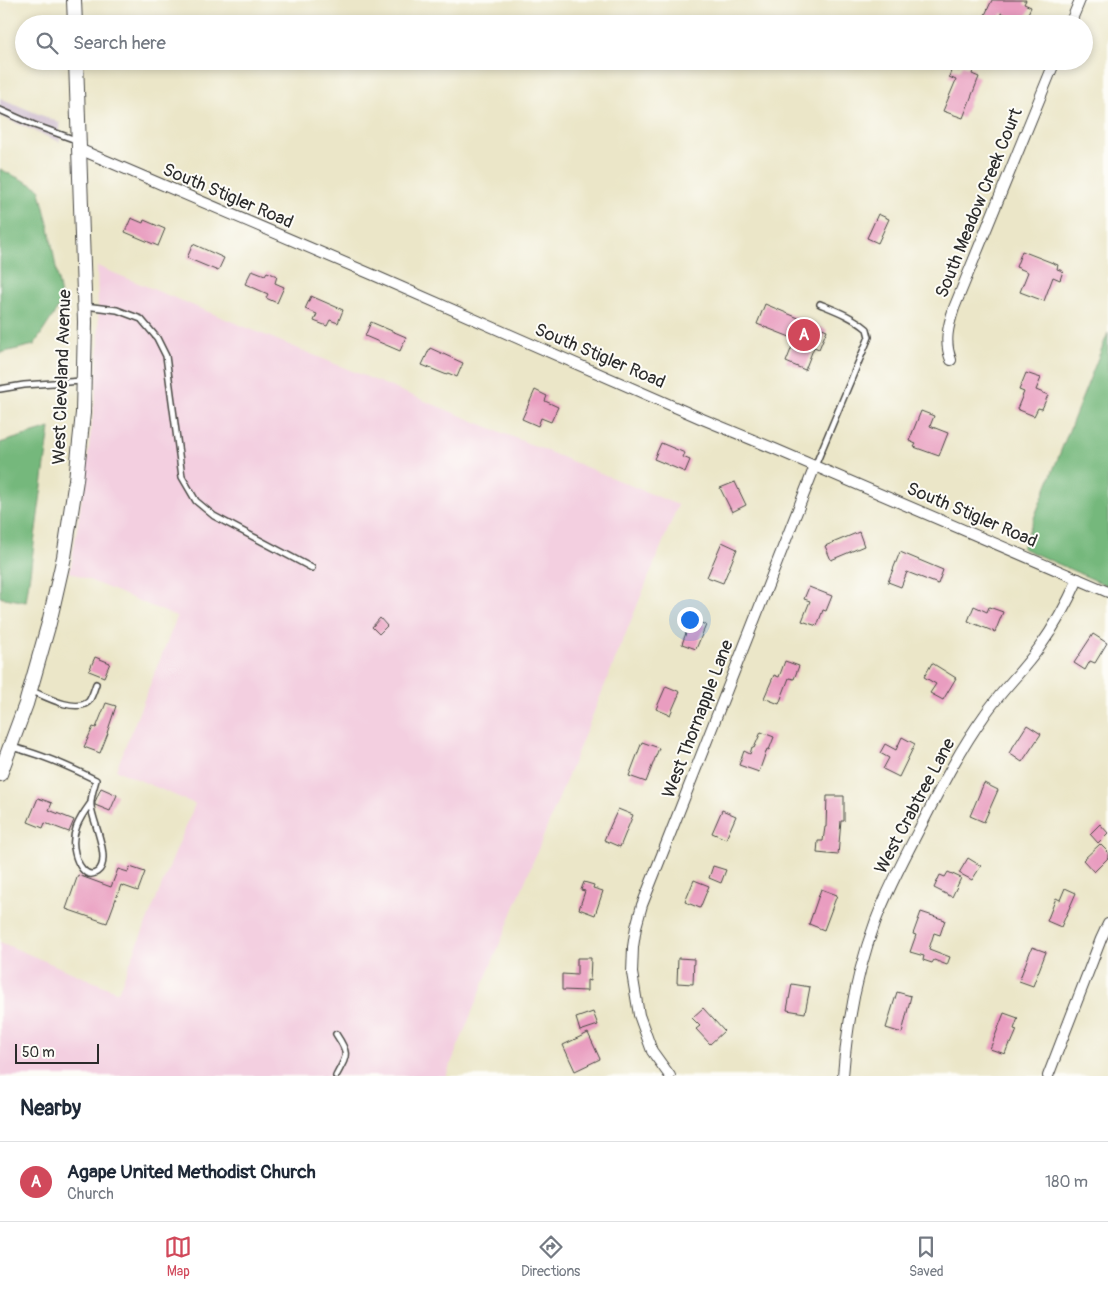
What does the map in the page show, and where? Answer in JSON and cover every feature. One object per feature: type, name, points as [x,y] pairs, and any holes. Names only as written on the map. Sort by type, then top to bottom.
[{"type":"main road","points":[[74,0],[75,15]]},
{"type":"main road","name":"West Cleveland Avenue","points":[[0,774],[30,690],[49,624],[73,505],[83,413],[85,322],[76,70]]},
{"type":"street","points":[[1074,15],[1080,0]]},
{"type":"street","name":"South Meadow Creek Court","points":[[951,360],[946,344],[947,332],[954,308],[1051,70]]},
{"type":"street","name":"South Stigler Road","points":[[79,145],[700,418],[1108,592]]},
{"type":"street","name":"West Thornapple Lane","points":[[670,1076],[650,1045],[639,1015],[632,973],[636,927],[642,906],[815,466]]},
{"type":"street","name":"West Crabtree Lane","points":[[843,1076],[848,1027],[855,988],[885,898],[962,750],[986,713],[1039,649],[1065,609],[1078,579]]},
{"type":"street","points":[[1048,1076],[1108,924]]},
{"type":"lane","points":[[0,110],[79,145]]},
{"type":"lane","points":[[815,466],[869,337],[868,329],[860,323],[847,315],[820,304]]},
{"type":"lane","points":[[84,306],[117,310],[141,319],[157,338],[166,356],[182,477],[196,501],[214,516],[312,568]]},
{"type":"lane","points":[[0,389],[24,385],[83,381]]},
{"type":"lane","points":[[30,690],[60,703],[80,706],[89,701],[96,684]]},
{"type":"lane","points":[[10,747],[63,764],[96,780],[90,804],[76,826],[73,844],[80,866],[85,872],[92,874],[98,872],[101,867],[102,847],[90,804]]},
{"type":"lane","points":[[336,1034],[346,1052],[336,1076]]},
{"type":"shaded area","points":[[0,98],[60,123],[60,142],[0,116]]},
{"type":"shaded area","points":[[97,266],[678,505],[446,1076],[0,1076],[0,942],[118,992],[195,804],[116,770],[177,617],[70,572],[86,472],[96,390],[99,345]]},
{"type":"green space","points":[[0,169],[39,188],[49,228],[62,302],[34,345],[0,353]]},
{"type":"green space","points":[[1108,333],[1108,586],[1022,548]]},
{"type":"green space","points":[[50,428],[26,602],[0,597],[0,443]]},
{"type":"building","points":[[992,0],[1026,0],[1024,4],[1031,7],[1027,15],[1006,15],[1001,13],[1001,15],[985,15]]},
{"type":"building","points":[[951,70],[974,70],[972,74],[979,77],[963,118],[943,111],[956,80],[949,77]]},
{"type":"building","points":[[878,214],[889,219],[878,243],[867,238]]},
{"type":"building","points":[[131,218],[143,223],[144,220],[165,229],[158,246],[125,232]]},
{"type":"building","points":[[193,244],[224,258],[218,271],[187,258]]},
{"type":"building","points":[[1022,251],[1058,265],[1057,269],[1063,271],[1060,280],[1053,277],[1044,301],[1020,292],[1028,272],[1016,267]]},
{"type":"building","points":[[252,270],[265,275],[267,272],[277,276],[275,283],[284,287],[277,303],[266,298],[268,294],[245,284]]},
{"type":"building","points":[[311,296],[343,310],[338,323],[330,320],[327,326],[314,321],[317,314],[305,309]]},
{"type":"building","points":[[765,304],[827,330],[819,349],[814,347],[805,370],[786,362],[795,339],[757,324]]},
{"type":"building","points":[[371,322],[406,337],[400,351],[365,336]]},
{"type":"building","points":[[430,348],[463,363],[457,377],[422,365]]},
{"type":"building","points":[[1026,373],[1041,378],[1036,390],[1048,395],[1042,409],[1038,408],[1034,416],[1017,409],[1024,392],[1019,390]]},
{"type":"building","points":[[535,390],[547,396],[545,401],[558,407],[551,422],[541,418],[538,426],[522,419]]},
{"type":"building","points":[[921,411],[934,416],[930,426],[948,433],[939,456],[914,447],[916,444],[909,441]]},
{"type":"building","points":[[661,443],[685,453],[683,457],[690,460],[685,472],[654,459]]},
{"type":"building","points":[[735,482],[746,505],[732,512],[720,488]]},
{"type":"building","points":[[859,532],[864,546],[831,560],[825,546]]},
{"type":"building","points":[[722,542],[737,549],[723,583],[707,577]]},
{"type":"building","points":[[900,552],[943,570],[938,584],[907,572],[901,587],[888,582]]},
{"type":"building","points":[[809,587],[832,596],[826,611],[823,610],[817,626],[802,621],[810,601],[804,599]]},
{"type":"building","points":[[974,606],[987,612],[989,607],[1003,612],[995,632],[968,621]]},
{"type":"building","points":[[380,618],[387,626],[379,634],[372,627]]},
{"type":"building","points":[[691,619],[706,625],[696,649],[682,644]]},
{"type":"building","points":[[1093,634],[1107,643],[1095,663],[1090,661],[1085,670],[1074,663]]},
{"type":"building","points":[[95,657],[110,663],[104,677],[89,671]]},
{"type":"building","points":[[785,661],[799,666],[794,679],[789,678],[779,704],[764,698],[774,675],[779,677]]},
{"type":"building","points":[[932,663],[956,678],[943,700],[930,693],[936,684],[924,677]]},
{"type":"building","points":[[666,686],[680,692],[670,715],[656,709]]},
{"type":"building","points":[[106,703],[116,706],[100,753],[84,747],[93,727],[96,728]]},
{"type":"building","points":[[1027,725],[1041,734],[1022,762],[1009,753]]},
{"type":"building","points":[[761,732],[774,737],[769,750],[767,749],[759,772],[739,765],[744,751],[750,754]]},
{"type":"building","points":[[902,737],[915,744],[899,777],[883,769],[889,758],[880,753],[885,744],[896,750]]},
{"type":"building","points":[[642,742],[659,748],[646,782],[629,776]]},
{"type":"building","points":[[984,783],[998,790],[984,822],[970,816]]},
{"type":"building","points":[[101,788],[117,795],[110,811],[95,805]]},
{"type":"building","points":[[827,796],[844,796],[844,821],[841,821],[838,855],[817,853],[818,841],[823,841],[826,827]]},
{"type":"building","points":[[38,798],[52,803],[49,810],[74,820],[69,832],[45,823],[43,828],[28,822]]},
{"type":"building","points":[[618,809],[633,815],[620,847],[604,840]]},
{"type":"building","points":[[722,810],[736,816],[726,839],[712,833]]},
{"type":"building","points":[[1100,824],[1108,833],[1098,843],[1090,834]]},
{"type":"building","points":[[1100,844],[1108,852],[1108,858],[1094,872],[1083,860]]},
{"type":"building","points":[[968,858],[981,866],[972,880],[959,873]]},
{"type":"building","points":[[713,866],[726,870],[721,883],[709,878]]},
{"type":"building","points":[[130,867],[145,872],[138,891],[121,885],[107,923],[66,909],[78,875],[111,887],[118,869],[128,872]]},
{"type":"building","points":[[948,872],[961,878],[952,897],[934,888],[940,875],[945,877]]},
{"type":"building","points":[[694,880],[709,886],[700,908],[685,902]]},
{"type":"building","points":[[584,882],[594,885],[593,888],[603,891],[595,915],[579,909],[585,891],[581,890]]},
{"type":"building","points":[[1065,888],[1076,893],[1061,927],[1047,921],[1056,898],[1060,900]]},
{"type":"building","points":[[821,889],[837,895],[824,930],[809,924]]},
{"type":"building","points":[[921,912],[945,920],[940,935],[934,933],[929,949],[950,957],[947,965],[934,960],[932,963],[923,960],[924,956],[910,952],[916,935],[913,934]]},
{"type":"building","points":[[1032,947],[1046,952],[1033,986],[1019,981]]},
{"type":"building","points":[[577,958],[591,958],[590,981],[587,980],[587,991],[562,990],[562,974],[577,975]]},
{"type":"building","points":[[678,958],[694,959],[693,984],[677,983]]},
{"type":"building","points":[[792,984],[810,987],[805,1013],[787,1010]]},
{"type":"building","points":[[897,992],[911,996],[902,1033],[886,1028]]},
{"type":"building","points":[[703,1008],[724,1031],[710,1044],[696,1029],[700,1026],[692,1018]]},
{"type":"building","points":[[593,1012],[598,1025],[580,1031],[576,1018]]},
{"type":"building","points":[[1004,1013],[1018,1018],[1014,1029],[1017,1030],[1005,1054],[990,1049]]},
{"type":"building","points":[[588,1033],[600,1059],[575,1071],[563,1045]]},
{"type":"place","name":"Agape United Methodist Church","points":[[804,335]]}]
